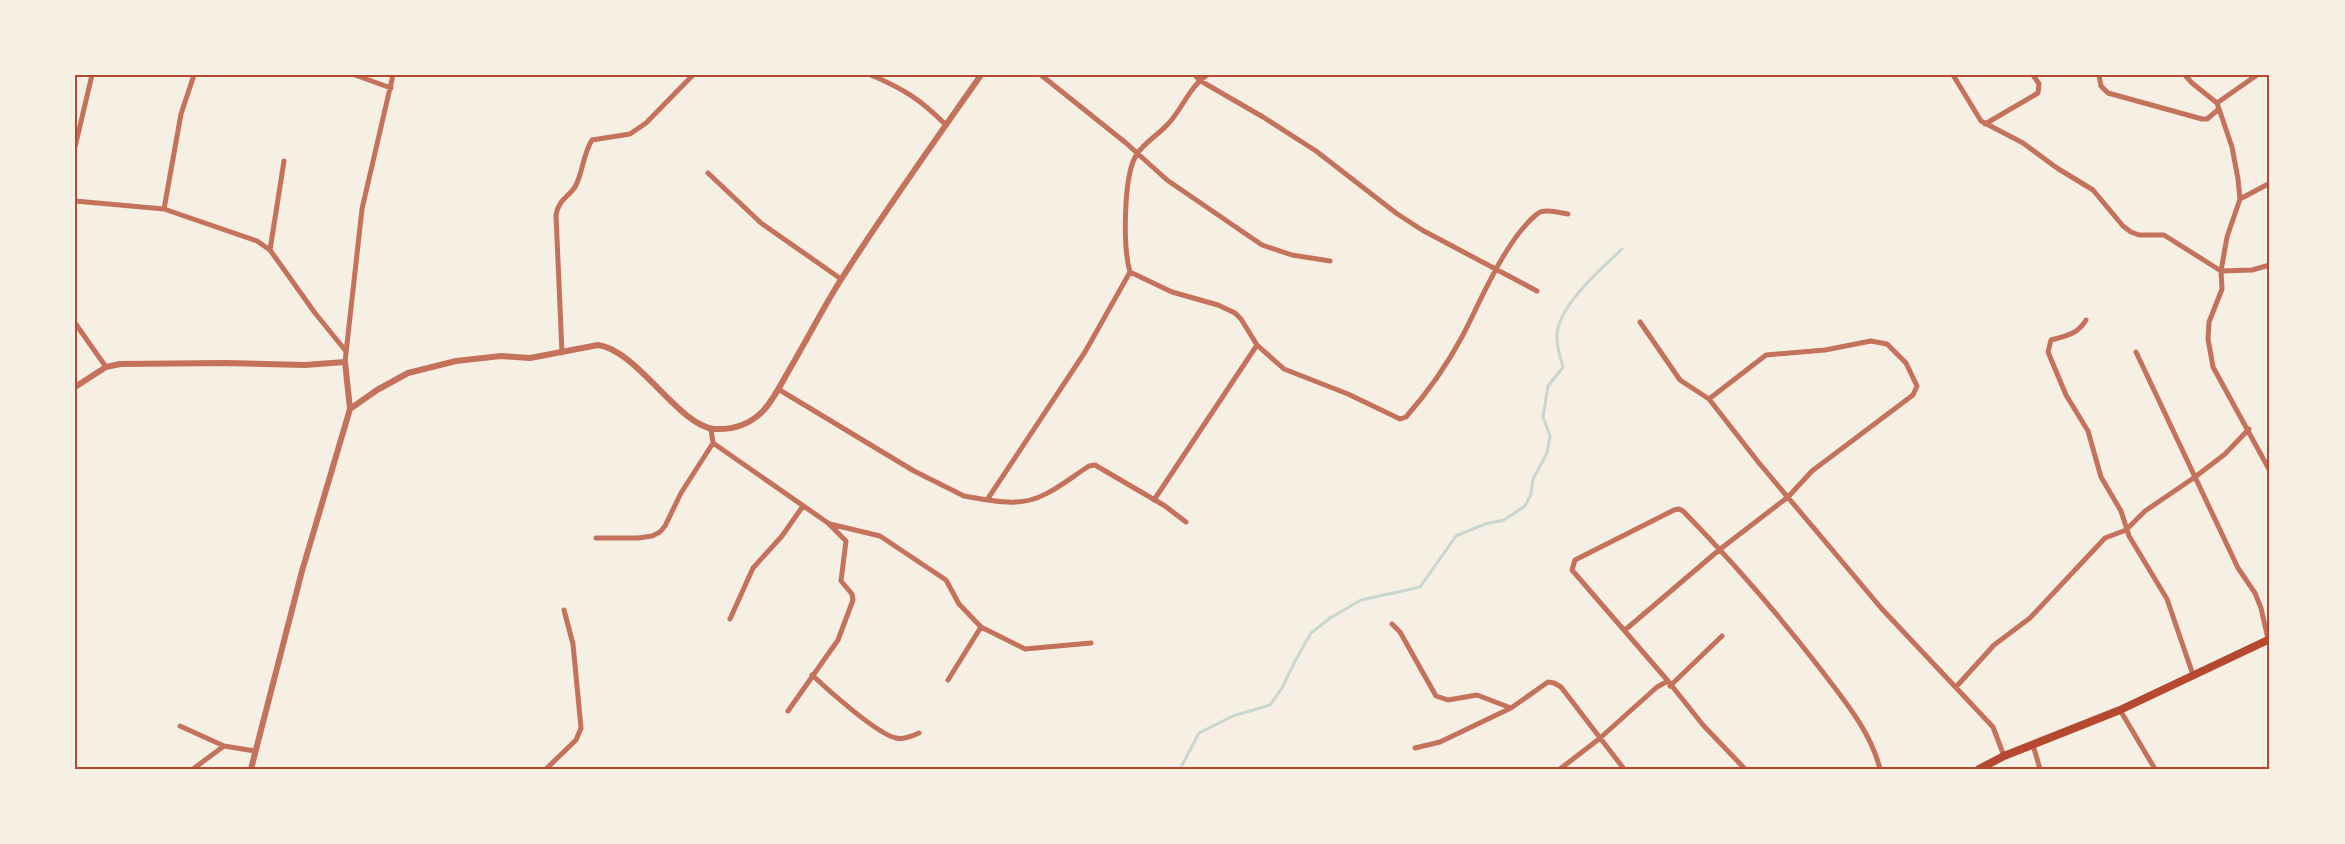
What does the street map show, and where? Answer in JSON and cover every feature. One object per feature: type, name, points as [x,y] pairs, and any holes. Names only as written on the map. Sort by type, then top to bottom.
[{"type":"main road","points":[[1979,769],[2004,756],[2120,710],[2269,639]]},
{"type":"street","points":[[75,147],[92,75]]},
{"type":"street","points":[[164,209],[181,114],[194,75]]},
{"type":"street","points":[[354,75],[391,88]]},
{"type":"street","points":[[251,769],[302,571],[350,409],[345,350],[362,209],[393,75]]},
{"type":"street","points":[[562,353],[556,214],[558,204],[574,188],[592,140],[630,134],[646,123],[693,75]]},
{"type":"street","points":[[872,75],[900,88],[925,104],[946,125]]},
{"type":"street","points":[[350,409],[377,390],[408,373],[456,360],[501,356],[530,358],[598,345],[606,346],[630,363],[702,426],[711,429],[732,429],[746,425],[763,411],[778,389],[841,279],[981,75]]},
{"type":"street","points":[[1041,75],[1167,180],[1262,245],[1292,255],[1330,261]]},
{"type":"street","points":[[1207,75],[1197,78],[1167,126],[1137,154],[1132,168],[1125,213],[1126,260],[1130,272],[1172,292],[1218,305],[1235,313],[1257,345],[1284,369],[1348,394],[1394,418],[1406,417],[1431,389],[1496,270],[1537,214],[1547,211],[1568,214]]},
{"type":"street","points":[[1953,75],[1977,116],[1985,124],[2023,143],[2056,168],[2093,190],[2123,226],[2131,232],[2139,235],[2164,235],[2221,271],[2252,270],[2270,265]]},
{"type":"street","points":[[1985,124],[2038,93],[2039,84],[2033,75]]},
{"type":"street","points":[[2099,75],[2101,86],[2108,93],[2202,119],[2207,119],[2218,106],[2257,75]]},
{"type":"street","points":[[2185,75],[2218,106],[2232,147],[2240,199],[2227,237],[2221,271],[2222,289],[2209,322],[2208,339],[2213,368],[2249,429],[2270,471]]},
{"type":"street","points":[[1197,78],[1316,151],[1396,213],[1422,230],[1537,291]]},
{"type":"street","points":[[270,250],[284,161]]},
{"type":"street","points":[[708,173],[761,223],[841,279]]},
{"type":"street","points":[[2240,199],[2270,183]]},
{"type":"street","points":[[75,201],[164,209],[257,241],[270,250],[315,313],[345,350]]},
{"type":"street","points":[[987,500],[1085,352],[1130,272]]},
{"type":"street","points":[[2086,320],[2081,329],[2075,333],[2051,340],[2048,352],[2066,395],[2088,431],[2101,477],[2121,511],[2126,530],[2167,599],[2193,675]]},
{"type":"street","points":[[1640,322],[1680,380],[1709,399],[1759,463],[1882,609],[1993,726],[2004,756]]},
{"type":"street","points":[[75,323],[106,367]]},
{"type":"street","points":[[1625,630],[1719,549],[1788,497],[1812,471],[1913,395],[1917,386],[1906,363],[1887,344],[1871,340],[1825,350],[1766,355],[1709,399]]},
{"type":"street","points":[[1154,501],[1257,345]]},
{"type":"street","points":[[2136,352],[2238,568],[2255,593],[2269,639]]},
{"type":"street","points":[[75,387],[106,367],[120,364],[305,365],[345,362]]},
{"type":"street","points":[[778,389],[914,471],[964,496],[1017,503],[1046,494],[1089,466],[1095,465],[1186,522]]},
{"type":"street","points":[[711,429],[714,442],[828,523],[846,541],[841,581],[852,594],[853,600],[838,640],[788,711]]},
{"type":"street","points":[[1956,687],[1994,645],[2030,618],[2105,538],[2126,530],[2145,511],[2225,454],[2249,429]]},
{"type":"street","points":[[596,538],[638,538],[660,532],[681,493],[714,442]]},
{"type":"street","points":[[730,619],[753,568],[782,536],[803,506]]},
{"type":"street","points":[[1745,769],[1703,725],[1572,570],[1575,560],[1679,508],[1719,549],[1789,629],[1851,710],[1877,758],[1880,769]]},
{"type":"street","points":[[828,523],[871,532],[890,542],[946,580],[959,604],[981,627],[1025,649],[1091,644]]},
{"type":"street","points":[[546,769],[576,740],[581,728],[573,644],[564,610]]},
{"type":"street","points":[[1392,624],[1400,632],[1436,696],[1448,700],[1477,695],[1511,708]]},
{"type":"street","points":[[948,680],[981,627]]},
{"type":"street","points":[[1560,769],[1599,739],[1657,687],[1669,683],[1722,636]]},
{"type":"street","points":[[812,675],[850,708],[891,736],[903,739],[919,733]]},
{"type":"street","points":[[1415,748],[1440,742],[1511,708],[1548,682],[1554,682],[1561,687],[1624,769]]},
{"type":"street","points":[[2120,710],[2155,769]]},
{"type":"street","points":[[180,726],[224,746],[255,751]]},
{"type":"street","points":[[2033,745],[2040,769]]},
{"type":"street","points":[[193,769],[224,746]]},
{"type":"waterway","points":[[1180,769],[1199,733],[1233,716],[1270,705],[1282,688],[1311,633],[1330,618],[1361,600],[1420,587],[1456,536],[1485,524],[1504,520],[1525,506],[1531,494],[1533,479],[1547,453],[1550,436],[1543,417],[1548,386],[1563,367],[1557,342],[1560,323],[1573,299],[1622,249]]}]
